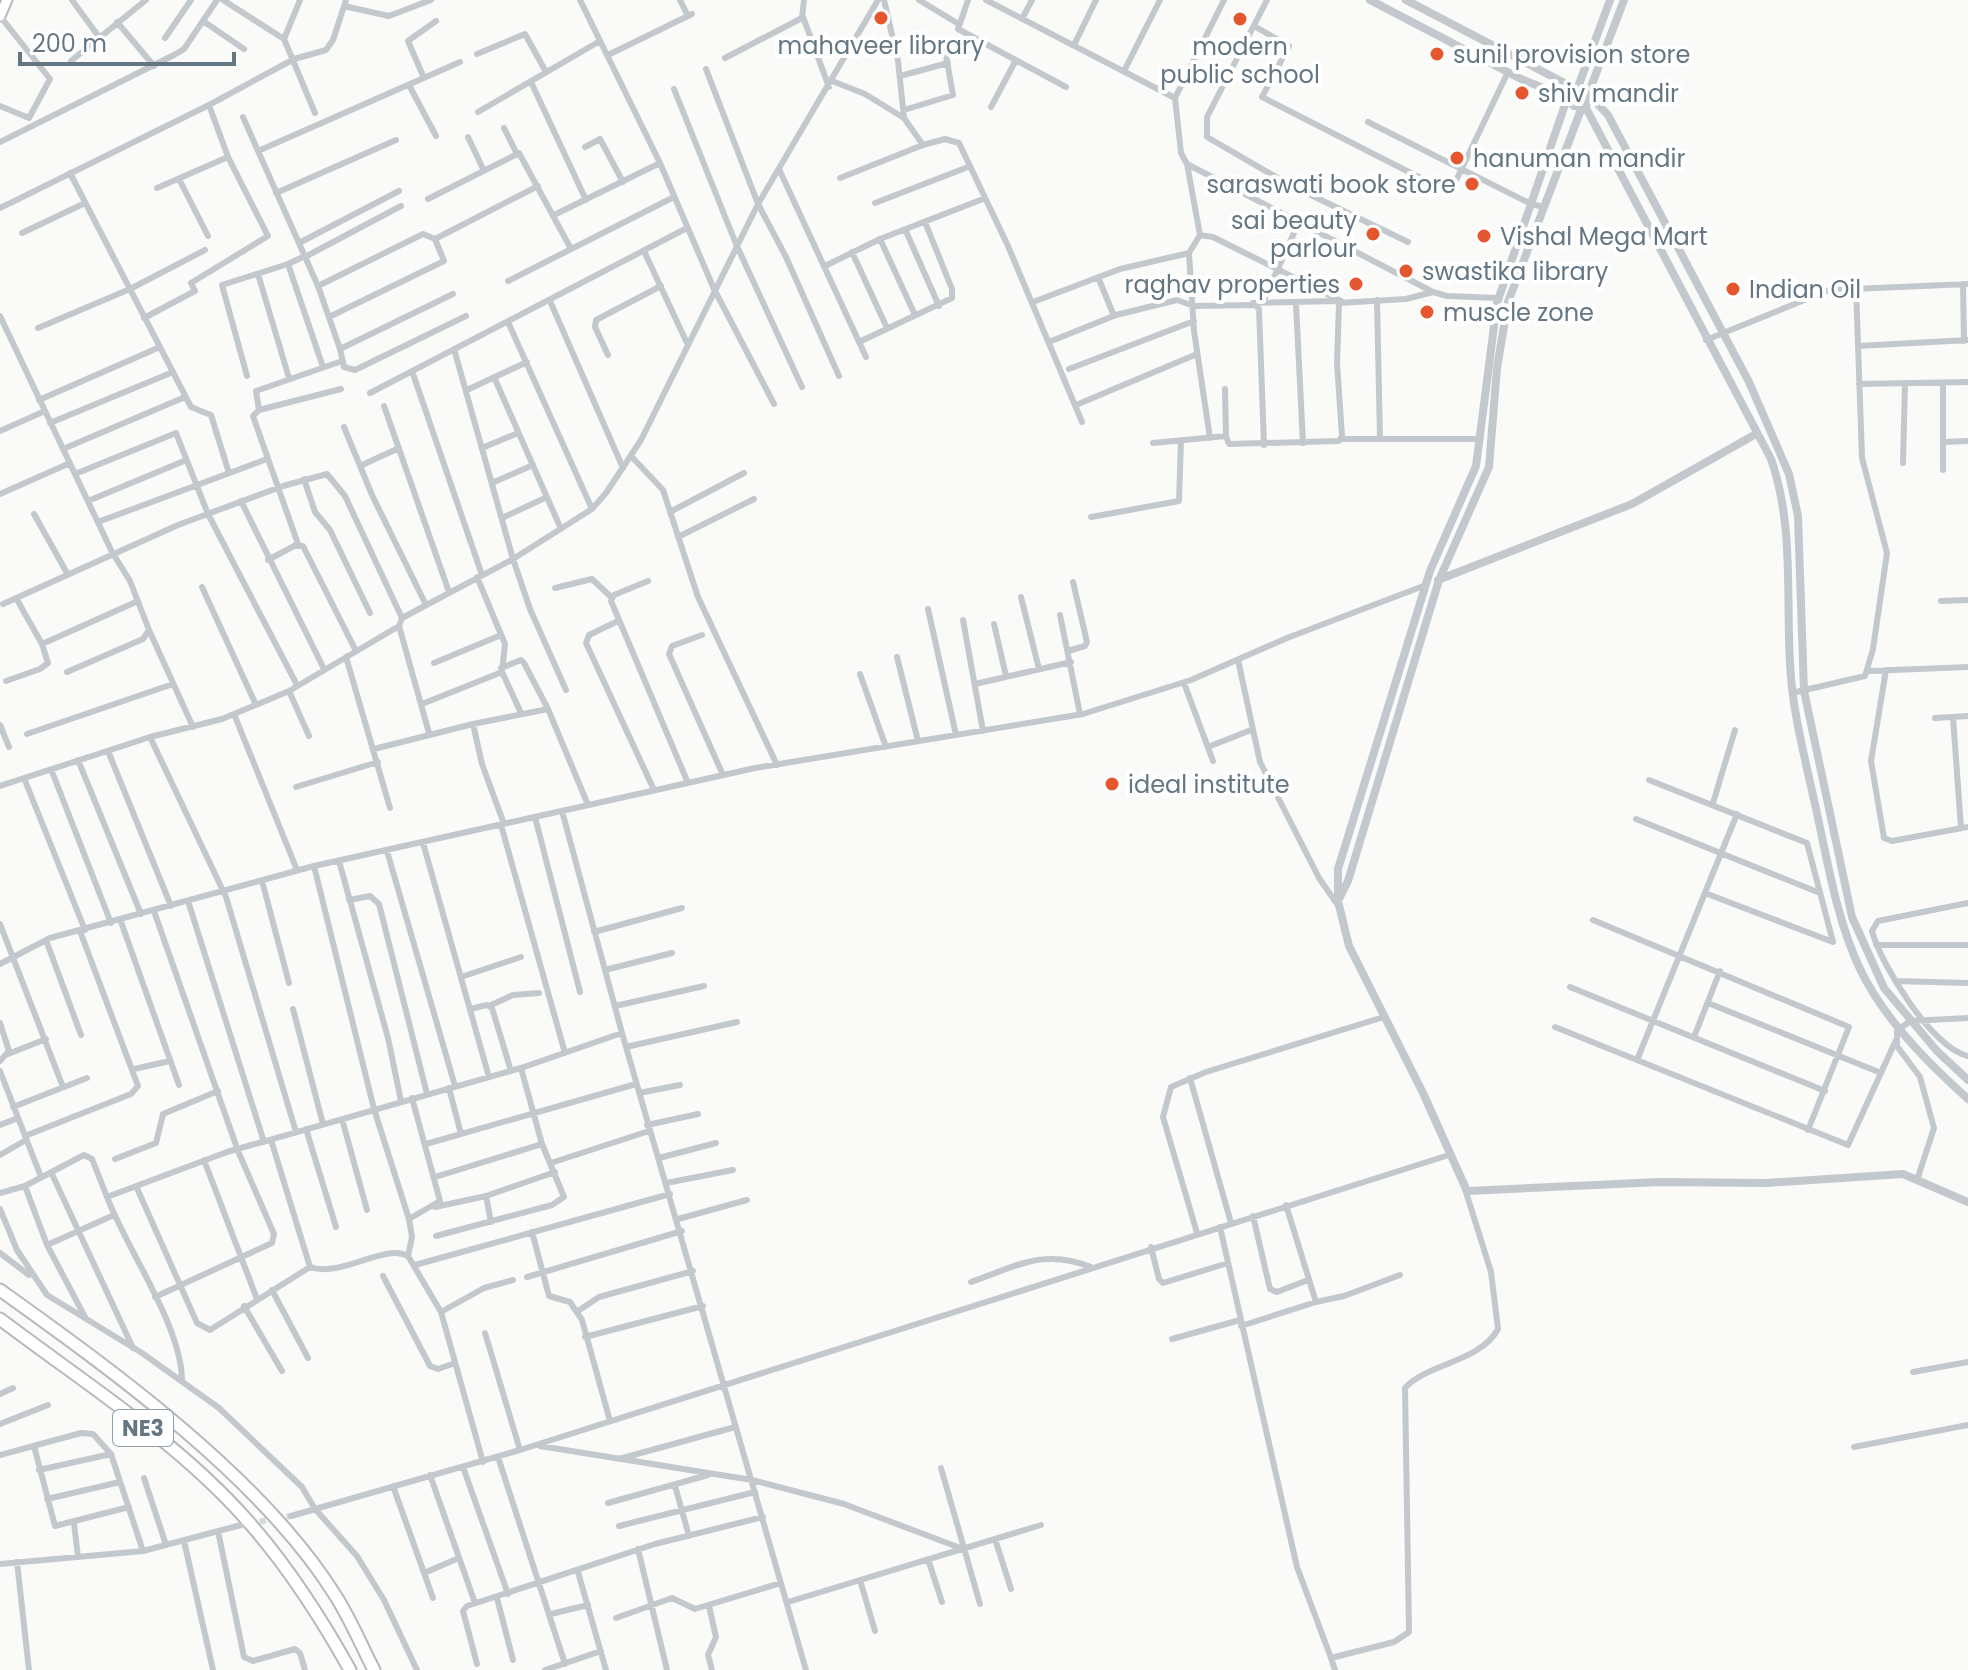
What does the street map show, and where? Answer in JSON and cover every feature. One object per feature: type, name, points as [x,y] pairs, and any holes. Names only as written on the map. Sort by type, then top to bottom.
[{"type":"highway","name":"NE3","points":[[0,1290],[186,1433],[267,1508],[335,1594],[374,1670]]},
{"type":"highway","name":"NE3","points":[[0,1319],[170,1448],[244,1516],[314,1607],[350,1670]]},
{"type":"main road","points":[[0,16],[7,0]]},
{"type":"street","points":[[72,0],[99,37]]},
{"type":"street","points":[[71,61],[146,0]]},
{"type":"street","points":[[165,38],[191,0]]},
{"type":"street","points":[[0,142],[184,49],[220,0],[284,39],[315,113]]},
{"type":"street","points":[[238,9],[244,0]]},
{"type":"street","points":[[284,39],[300,0]]},
{"type":"street","points":[[0,208],[209,105],[294,59],[330,47],[345,3],[389,16],[431,0]]},
{"type":"street","points":[[580,0],[660,163],[714,289],[774,404]]},
{"type":"street","points":[[608,55],[690,15],[680,0]]},
{"type":"street","points":[[881,0],[900,76],[904,118]]},
{"type":"street","points":[[429,733],[399,626],[402,618],[513,559],[592,509],[631,456],[736,244],[881,0]]},
{"type":"street","points":[[919,0],[957,23]]},
{"type":"street","points":[[968,0],[957,23],[958,29],[1066,87]]},
{"type":"street","points":[[986,0],[1175,98]]},
{"type":"street","points":[[1022,19],[1032,0]]},
{"type":"street","points":[[1074,45],[1096,0]]},
{"type":"street","points":[[1124,71],[1160,0]]},
{"type":"street","points":[[1210,438],[1197,354],[1189,253],[1200,235],[1187,164],[1181,153],[1175,98],[1224,0]]},
{"type":"street","points":[[1267,0],[1207,117],[1207,137],[1288,184],[1408,242]]},
{"type":"street","points":[[1370,0],[1508,72],[1569,99],[1574,106],[1584,107]]},
{"type":"street","points":[[1406,0],[1589,94],[1608,115],[1722,332],[1769,425],[1789,474],[1798,516],[1804,691],[1852,917],[1882,986],[1910,1021],[1968,1080]]},
{"type":"street","points":[[1331,1658],[1394,1642],[1409,1632],[1405,1388],[1454,1362],[1494,1336],[1498,1329],[1491,1272],[1465,1189],[1423,1093],[1353,956],[1339,904],[1338,869],[1426,585],[1475,470],[1498,298],[1569,99],[1610,0]]},
{"type":"street","points":[[1339,904],[1439,580],[1489,467],[1504,320],[1624,0]]},
{"type":"street","points":[[804,1],[803,17],[830,84]]},
{"type":"street","points":[[0,16],[50,79],[29,118],[0,106]]},
{"type":"street","points":[[725,58],[803,17]]},
{"type":"street","points":[[203,21],[244,49]]},
{"type":"street","points":[[424,78],[408,41],[436,21]]},
{"type":"street","points":[[117,22],[154,66]]},
{"type":"street","points":[[1254,26],[1289,46],[1262,97],[1450,193],[1508,72]]},
{"type":"street","points":[[477,54],[525,34],[546,72]]},
{"type":"street","points":[[478,112],[600,41]]},
{"type":"street","points":[[904,110],[953,95],[945,50]]},
{"type":"street","points":[[991,107],[1016,60]]},
{"type":"street","points":[[258,151],[460,62]]},
{"type":"street","points":[[900,76],[948,63]]},
{"type":"street","points":[[706,69],[758,204],[786,257],[839,376]]},
{"type":"street","points":[[531,82],[586,200]]},
{"type":"street","points":[[830,84],[865,94],[904,118],[923,145]]},
{"type":"street","points":[[409,85],[436,136]]},
{"type":"street","points":[[674,89],[736,244],[802,387]]},
{"type":"street","points":[[144,318],[195,291],[191,283],[268,236],[228,157],[209,105]]},
{"type":"street","points":[[1584,107],[1771,459],[1785,510],[1792,693],[1838,906],[1865,978],[1899,1027],[1968,1099]]},
{"type":"street","points":[[243,117],[318,286],[348,371],[466,316]]},
{"type":"street","points":[[1368,122],[1531,204],[1544,207]]},
{"type":"street","points":[[504,128],[571,249]]},
{"type":"street","points":[[468,137],[484,171]]},
{"type":"street","points":[[585,147],[600,139],[623,182]]},
{"type":"street","points":[[840,178],[923,145],[945,139],[956,140],[1033,302],[1082,422]]},
{"type":"street","points":[[276,193],[396,140]]},
{"type":"street","points":[[428,199],[516,152]]},
{"type":"street","points":[[157,188],[228,157]]},
{"type":"street","points":[[554,215],[660,163]]},
{"type":"street","points":[[1187,164],[1433,292],[1447,296],[1498,298]]},
{"type":"street","points":[[875,203],[968,167]]},
{"type":"street","points":[[779,169],[866,357]]},
{"type":"street","points":[[70,173],[185,397],[193,410],[207,411],[211,415],[229,473]]},
{"type":"street","points":[[179,179],[208,236]]},
{"type":"street","points":[[435,239],[538,186]]},
{"type":"street","points":[[299,243],[399,191]]},
{"type":"street","points":[[508,281],[674,197]]},
{"type":"street","points":[[825,266],[880,239],[983,199]]},
{"type":"street","points":[[22,233],[85,203]]},
{"type":"street","points":[[247,376],[222,285],[305,257],[401,206]]},
{"type":"street","points":[[859,342],[947,303],[954,294],[925,222]]},
{"type":"street","points":[[1263,302],[1298,224]]},
{"type":"street","points":[[370,393],[687,228]]},
{"type":"street","points":[[905,229],[939,306]]},
{"type":"street","points":[[318,286],[423,234],[435,239],[444,261],[329,317]]},
{"type":"street","points":[[1200,235],[1213,237],[1341,301]]},
{"type":"street","points":[[880,239],[915,315]]},
{"type":"street","points":[[38,328],[130,289],[205,250]]},
{"type":"street","points":[[644,251],[687,343]]},
{"type":"street","points":[[852,252],[887,328]]},
{"type":"street","points":[[1033,302],[1158,258],[1189,253]]},
{"type":"street","points":[[288,264],[323,367]]},
{"type":"street","points":[[258,274],[289,378]]},
{"type":"street","points":[[1098,277],[1114,316]]},
{"type":"street","points":[[1706,340],[1811,294],[1856,287],[1966,284],[1966,340],[1858,346]]},
{"type":"street","points":[[608,355],[595,327],[596,320],[661,286]]},
{"type":"street","points":[[1856,287],[1862,458],[1887,553],[1868,671]]},
{"type":"street","points":[[1049,342],[1114,316],[1177,300],[1194,306],[1406,299],[1433,292]]},
{"type":"street","points":[[340,349],[453,294]]},
{"type":"street","points":[[1377,300],[1380,439]]},
{"type":"street","points":[[550,301],[623,468]]},
{"type":"street","points":[[1341,301],[1337,334],[1341,439]]},
{"type":"street","points":[[1250,303],[1259,309],[1264,445]]},
{"type":"street","points":[[1296,304],[1303,443]]},
{"type":"street","points":[[0,316],[138,601],[193,727]]},
{"type":"street","points":[[1069,369],[1194,321]]},
{"type":"street","points":[[508,322],[592,509]]},
{"type":"street","points":[[39,400],[160,347]]},
{"type":"street","points":[[454,349],[513,559],[530,609],[566,690]]},
{"type":"street","points":[[1076,405],[1197,354]]},
{"type":"street","points":[[259,410],[258,388],[342,361]]},
{"type":"street","points":[[467,390],[527,362]]},
{"type":"street","points":[[412,371],[501,635],[505,649],[502,670],[521,713]]},
{"type":"street","points":[[50,423],[173,372]]},
{"type":"street","points":[[494,377],[561,529]]},
{"type":"street","points":[[1859,384],[1968,382]]},
{"type":"street","points":[[1903,463],[1905,383]]},
{"type":"street","points":[[1943,383],[1943,470]]},
{"type":"street","points":[[341,389],[259,410],[253,416],[298,544],[307,552],[356,651]]},
{"type":"street","points":[[1225,389],[1226,436],[1233,446],[1341,439],[1479,439]]},
{"type":"street","points":[[63,449],[185,397]]},
{"type":"street","points":[[384,406],[449,592]]},
{"type":"street","points":[[0,431],[45,411]]},
{"type":"street","points":[[0,964],[46,940],[297,870],[723,775],[1080,714],[1184,683],[1632,504],[1769,425]]},
{"type":"street","points":[[344,427],[426,605]]},
{"type":"street","points":[[75,474],[176,433],[194,486],[297,685]]},
{"type":"street","points":[[482,448],[518,433]]},
{"type":"street","points":[[1153,443],[1226,436]]},
{"type":"street","points":[[1091,517],[1179,501],[1181,440]]},
{"type":"street","points":[[1943,442],[1968,441]]},
{"type":"street","points":[[360,466],[399,448]]},
{"type":"street","points":[[631,456],[658,481],[698,597],[777,765]]},
{"type":"street","points":[[98,522],[267,459]]},
{"type":"street","points":[[88,501],[184,461]]},
{"type":"street","points":[[0,494],[70,463]]},
{"type":"street","points":[[492,483],[533,465]]},
{"type":"street","points":[[670,512],[744,473]]},
{"type":"street","points":[[3,604],[112,552],[241,501],[304,479],[332,475],[402,618]]},
{"type":"street","points":[[304,479],[315,512],[330,530],[370,613]]},
{"type":"street","points":[[502,518],[547,497]]},
{"type":"street","points":[[678,537],[754,499]]},
{"type":"street","points":[[241,501],[324,669]]},
{"type":"street","points":[[34,514],[67,573]]},
{"type":"street","points":[[268,560],[298,544]]},
{"type":"street","points":[[555,588],[592,579],[612,598],[618,621],[688,783]]},
{"type":"street","points":[[612,598],[648,581]]},
{"type":"street","points":[[1068,651],[1085,646],[1087,642],[1073,582]]},
{"type":"street","points":[[202,587],[256,705]]},
{"type":"street","points":[[1021,597],[1039,669]]},
{"type":"street","points":[[6,681],[45,666],[48,657],[16,598]]},
{"type":"street","points":[[1941,601],[1968,600]]},
{"type":"street","points":[[42,644],[138,601]]},
{"type":"street","points":[[928,609],[956,735]]},
{"type":"street","points":[[1060,615],[1080,714]]},
{"type":"street","points":[[963,620],[983,731]]},
{"type":"street","points":[[618,621],[589,635],[586,643],[654,790]]},
{"type":"street","points":[[994,624],[1006,676]]},
{"type":"street","points":[[0,786],[150,737],[234,714],[289,691],[399,626]]},
{"type":"street","points":[[67,672],[143,639],[149,630]]},
{"type":"street","points":[[434,663],[501,635]]},
{"type":"street","points":[[702,635],[672,646],[669,654],[723,775]]},
{"type":"street","points":[[346,657],[390,808]]},
{"type":"street","points":[[897,657],[918,741]]},
{"type":"street","points":[[422,704],[521,660],[548,709],[588,805]]},
{"type":"street","points":[[1238,660],[1251,730],[1272,790],[1319,878],[1339,904]]},
{"type":"street","points":[[975,684],[1071,662]]},
{"type":"street","points":[[1792,693],[1860,678],[1868,671],[1968,667]]},
{"type":"street","points":[[1886,670],[1871,761],[1884,838],[1892,841],[1964,828],[1953,717]]},
{"type":"street","points":[[860,674],[886,747]]},
{"type":"street","points":[[1184,683],[1213,761]]},
{"type":"street","points":[[27,734],[173,684]]},
{"type":"street","points":[[289,691],[309,736]]},
{"type":"street","points":[[374,749],[429,733],[548,709]]},
{"type":"street","points":[[234,714],[297,870]]},
{"type":"street","points":[[1935,718],[1968,716]]},
{"type":"street","points":[[473,724],[565,1053]]},
{"type":"street","points":[[0,725],[9,747]]},
{"type":"street","points":[[1208,747],[1251,730]]},
{"type":"street","points":[[1713,803],[1735,730]]},
{"type":"street","points":[[150,737],[223,891],[296,1132]]},
{"type":"street","points":[[108,751],[171,906]]},
{"type":"street","points":[[78,760],[141,914]]},
{"type":"street","points":[[296,787],[378,762]]},
{"type":"street","points":[[51,769],[111,923]]},
{"type":"street","points":[[0,1155],[26,1138],[131,1094],[138,1086],[24,778]]},
{"type":"street","points":[[1649,780],[1807,843],[1833,941],[1831,944],[1705,893]]},
{"type":"street","points":[[562,811],[648,1128],[682,1231],[723,1385],[806,1670]]},
{"type":"street","points":[[1637,1060],[1737,814]]},
{"type":"street","points":[[535,817],[580,992]]},
{"type":"street","points":[[1636,819],[1820,893]]},
{"type":"street","points":[[423,843],[489,1077]]},
{"type":"street","points":[[387,851],[452,1087],[461,1134]]},
{"type":"street","points":[[339,861],[388,1038],[401,1101]]},
{"type":"street","points":[[314,866],[374,1109],[409,1219],[412,1237],[408,1256]]},
{"type":"street","points":[[262,881],[289,983]]},
{"type":"street","points":[[349,900],[370,896],[379,904],[427,1094]]},
{"type":"street","points":[[188,901],[310,1267]]},
{"type":"street","points":[[1968,903],[1878,921],[1872,931],[1895,981],[1953,1049],[1968,1056]]},
{"type":"street","points":[[594,932],[682,908]]},
{"type":"street","points":[[154,911],[238,1151],[274,1234],[272,1243],[155,1297]]},
{"type":"street","points":[[120,919],[179,1085]]},
{"type":"street","points":[[1593,920],[1849,1027],[1808,1130]]},
{"type":"street","points":[[0,924],[63,1087]]},
{"type":"street","points":[[46,940],[81,1035]]},
{"type":"street","points":[[1876,945],[1968,945]]},
{"type":"street","points":[[605,970],[672,953]]},
{"type":"street","points":[[461,977],[521,957]]},
{"type":"street","points":[[1694,1037],[1720,971]]},
{"type":"street","points":[[1895,981],[1968,983]]},
{"type":"street","points":[[615,1006],[704,986]]},
{"type":"street","points":[[1570,987],[1825,1091]]},
{"type":"street","points":[[470,1009],[489,1006],[513,995],[539,993]]},
{"type":"street","points":[[1708,1003],[1881,1073]]},
{"type":"street","points":[[489,1006],[511,1071]]},
{"type":"street","points":[[293,1009],[323,1124]]},
{"type":"street","points":[[1197,1233],[1162,1113],[1171,1087],[1190,1078],[1384,1017]]},
{"type":"street","points":[[1555,1027],[1849,1144],[1899,1027],[1910,1021],[1968,1018]]},
{"type":"street","points":[[626,1047],[737,1022]]},
{"type":"street","points":[[0,1023],[8,1054]]},
{"type":"street","points":[[107,1197],[204,1160],[521,1068],[622,1033]]},
{"type":"street","points":[[0,1061],[8,1054],[46,1039]]},
{"type":"street","points":[[1896,1040],[1899,1050],[1920,1077],[1933,1123],[1934,1132],[1918,1177]]},
{"type":"street","points":[[134,1069],[170,1061]]},
{"type":"street","points":[[436,1236],[562,1200],[563,1190],[542,1144],[521,1068]]},
{"type":"street","points":[[0,1071],[41,1177]]},
{"type":"street","points":[[13,1107],[87,1078]]},
{"type":"street","points":[[1190,1078],[1231,1223]]},
{"type":"street","points":[[426,1144],[636,1084]]},
{"type":"street","points":[[639,1093],[680,1085]]},
{"type":"street","points":[[115,1159],[156,1143],[163,1114],[218,1091]]},
{"type":"street","points":[[412,1098],[435,1177],[440,1201],[435,1207]]},
{"type":"street","points":[[551,1163],[648,1128],[698,1114]]},
{"type":"street","points":[[0,1125],[18,1118]]},
{"type":"street","points":[[342,1119],[367,1210]]},
{"type":"street","points":[[306,1129],[336,1227]]},
{"type":"street","points":[[659,1158],[716,1143]]},
{"type":"street","points":[[435,1177],[542,1144]]},
{"type":"street","points":[[0,1193],[25,1186],[84,1155],[92,1159],[114,1215],[177,1347],[182,1381]]},
{"type":"street","points":[[291,1516],[483,1462],[1151,1247],[1449,1155]]},
{"type":"street","points":[[204,1160],[257,1299]]},
{"type":"street","points":[[666,1183],[733,1170]]},
{"type":"street","points":[[51,1172],[133,1348]]},
{"type":"street","points":[[409,1219],[435,1207],[486,1196],[555,1172]]},
{"type":"street","points":[[1465,1189],[1476,1192],[1660,1182],[1766,1183],[1903,1174],[1918,1177],[1968,1202]]},
{"type":"street","points":[[25,1186],[47,1245],[86,1318]]},
{"type":"street","points":[[136,1186],[197,1323],[206,1330],[310,1267],[325,1271],[394,1253],[408,1256],[441,1312],[483,1462]]},
{"type":"street","points":[[415,1265],[670,1194]]},
{"type":"street","points":[[486,1196],[491,1222]]},
{"type":"street","points":[[678,1219],[747,1200]]},
{"type":"street","points":[[1286,1205],[1316,1302]]},
{"type":"street","points":[[0,1209],[32,1277]]},
{"type":"street","points":[[47,1245],[114,1215]]},
{"type":"street","points":[[1253,1216],[1270,1289],[1277,1292],[1308,1280]]},
{"type":"street","points":[[1220,1227],[1297,1567],[1335,1670]]},
{"type":"street","points":[[527,1277],[682,1231]]},
{"type":"street","points":[[532,1232],[541,1274],[551,1298],[567,1300],[578,1311],[610,1421]]},
{"type":"street","points":[[1151,1247],[1159,1279],[1163,1283],[1228,1263]]},
{"type":"street","points":[[0,1253],[32,1277],[47,1295],[133,1348],[219,1408],[294,1478],[310,1496],[315,1509],[357,1556],[384,1600],[417,1670]]},
{"type":"street","points":[[971,1282],[1045,1257],[1058,1256],[1091,1267]]},
{"type":"street","points":[[578,1311],[599,1297],[693,1271]]},
{"type":"street","points":[[1172,1339],[1344,1296],[1400,1275]]},
{"type":"street","points":[[383,1276],[430,1366],[438,1369],[455,1363]]},
{"type":"street","points":[[441,1312],[484,1288],[513,1280]]},
{"type":"street","points":[[272,1290],[308,1358]]},
{"type":"street","points":[[244,1306],[282,1371]]},
{"type":"street","points":[[585,1337],[703,1306]]},
{"type":"street","points":[[485,1333],[520,1450]]},
{"type":"street","points":[[1913,1372],[1968,1362]]},
{"type":"street","points":[[0,1394],[13,1388]]},
{"type":"street","points":[[0,1424],[48,1405]]},
{"type":"street","points":[[1854,1447],[1968,1425]]},
{"type":"street","points":[[616,1460],[735,1427]]},
{"type":"street","points":[[0,1455],[88,1433],[111,1454],[143,1551]]},
{"type":"street","points":[[536,1445],[752,1480],[844,1504],[963,1549]]},
{"type":"street","points":[[34,1446],[55,1526],[129,1507]]},
{"type":"street","points":[[39,1470],[111,1454]]},
{"type":"street","points":[[498,1457],[542,1584],[565,1664]]},
{"type":"street","points":[[463,1467],[508,1594]]},
{"type":"street","points":[[941,1468],[980,1604]]},
{"type":"street","points":[[608,1503],[713,1474]]},
{"type":"street","points":[[430,1475],[475,1603]]},
{"type":"street","points":[[144,1478],[166,1545]]},
{"type":"street","points":[[47,1499],[120,1482]]},
{"type":"street","points":[[393,1486],[433,1598]]},
{"type":"street","points":[[675,1486],[689,1536]]},
{"type":"street","points":[[619,1526],[755,1492]]},
{"type":"street","points":[[477,1664],[463,1611],[475,1603],[542,1584],[638,1549],[763,1517]]},
{"type":"street","points":[[74,1523],[78,1557]]},
{"type":"street","points":[[0,1554],[1,1564],[143,1551],[241,1525]]},
{"type":"street","points":[[788,1602],[1041,1525]]},
{"type":"street","points":[[218,1531],[244,1657],[253,1661],[295,1649],[300,1653],[305,1670]]},
{"type":"street","points":[[995,1539],[1011,1589]]},
{"type":"street","points":[[184,1541],[213,1670]]},
{"type":"street","points":[[638,1549],[667,1670]]},
{"type":"street","points":[[424,1573],[459,1558]]},
{"type":"street","points":[[928,1559],[942,1602]]},
{"type":"street","points":[[17,1562],[29,1670]]},
{"type":"street","points":[[578,1572],[606,1670]]},
{"type":"street","points":[[860,1580],[875,1631]]},
{"type":"street","points":[[616,1618],[676,1598],[691,1609],[709,1606],[781,1583]]},
{"type":"street","points":[[497,1598],[513,1660]]},
{"type":"street","points":[[551,1614],[588,1605]]},
{"type":"street","points":[[709,1606],[716,1637],[708,1655],[712,1670]]},
{"type":"street","points":[[551,1669],[601,1651]]},
{"type":"street","points":[[578,1659],[580,1670]]},
{"type":"tunnel","points":[[251,1523],[291,1516]]},
{"type":"place","name":"mahaveer library","points":[[881,18]]},
{"type":"place","name":"modern public school","points":[[1240,19]]},
{"type":"place","name":"sunil provision store","points":[[1437,54]]},
{"type":"place","name":"shiv mandir","points":[[1522,93]]},
{"type":"place","name":"hanuman mandir","points":[[1457,158]]},
{"type":"place","name":"saraswati book store","points":[[1472,184]]},
{"type":"place","name":"sai beauty parlour","points":[[1373,234]]},
{"type":"place","name":"Vishal Mega Mart","points":[[1484,236]]},
{"type":"place","name":"swastika library","points":[[1406,271]]},
{"type":"place","name":"raghav properties","points":[[1356,284]]},
{"type":"place","name":"Indian Oil","points":[[1733,289]]},
{"type":"place","name":"muscle zone","points":[[1427,312]]},
{"type":"place","name":"ideal institute","points":[[1112,784]]}]
